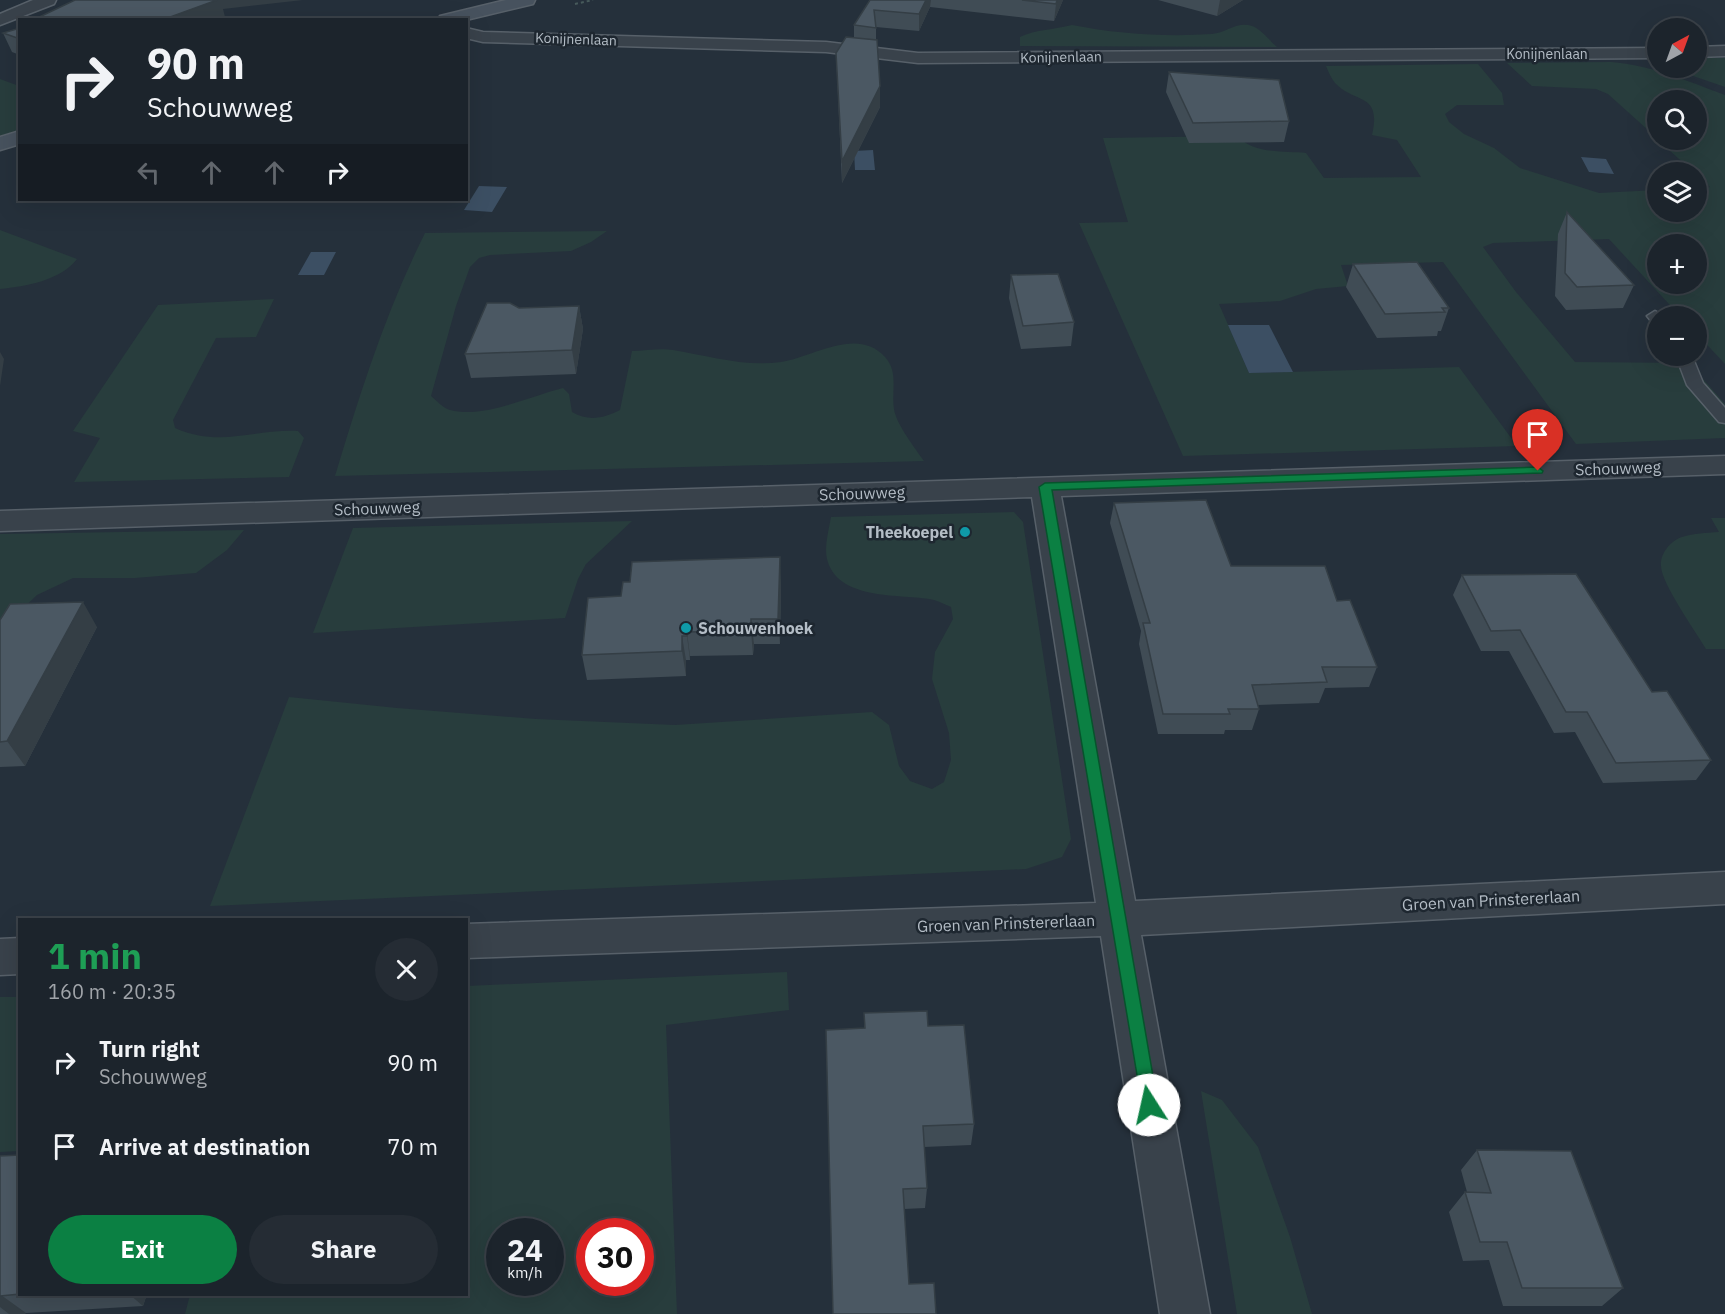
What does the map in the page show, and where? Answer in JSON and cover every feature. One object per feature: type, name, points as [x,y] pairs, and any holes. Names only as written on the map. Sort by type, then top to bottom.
[{"type":"street","points":[[0,20],[48,0]]},
{"type":"street","points":[[454,18],[527,0]]},
{"type":"street","name":"Konijnenlaan","points":[[468,33],[483,37],[826,47],[918,58],[1647,53]]},
{"type":"street","points":[[1707,52],[1725,51]]},
{"type":"street","points":[[0,144],[18,138]]},
{"type":"street","name":"Schouwweg","points":[[0,521],[1725,465]]},
{"type":"street","points":[[1045,487],[1185,1314]]},
{"type":"street","name":"Groen van Prinstererlaan","points":[[468,941],[1117,919],[1725,888]]},
{"type":"street","points":[[0,957],[18,956]]},
{"type":"lane","points":[[1688,366],[1695,385],[1725,418]]},
{"type":"green space","points":[[1072,25],[1124,33],[1177,35],[1212,34],[1247,25],[1259,30],[1277,47],[1020,46],[1020,37],[1026,34]]},
{"type":"green space","points":[[1707,58],[1725,58],[1725,87],[1699,78],[1707,78]]},
{"type":"green space","points":[[1611,62],[1640,66],[1647,68],[1647,78],[1680,78],[1725,95],[1725,364],[1707,345],[1707,306],[1671,306],[1660,294],[1707,294],[1707,234],[1647,234],[1647,280],[1609,239],[1493,243],[1483,247],[1516,292],[1575,362],[1647,363],[1647,366],[1692,366],[1725,404],[1725,438],[1576,444],[1443,262],[1341,265],[1348,286],[1316,289],[1280,301],[1219,304],[1249,373],[1459,367],[1517,446],[1183,456],[1079,223],[1128,222],[1103,138],[1238,136],[1244,142],[1260,149],[1306,153],[1324,178],[1421,177],[1397,140],[1372,135],[1374,121],[1370,105],[1335,83],[1326,66],[1478,64],[1502,93],[1504,105],[1457,105],[1445,114],[1449,122],[1464,134],[1494,148],[1520,168],[1599,193],[1647,191],[1647,222],[1707,222],[1707,187],[1710,187],[1707,184],[1707,162],[1682,162],[1669,150],[1707,150],[1707,90],[1647,90],[1647,129],[1608,94],[1596,89],[1532,86],[1507,63]]},
{"type":"green space","points":[[0,79],[18,86],[18,131],[0,136]]},
{"type":"green space","points":[[0,230],[77,259],[61,273],[42,281],[0,289]]},
{"type":"green space","points":[[607,231],[591,242],[571,251],[490,255],[479,258],[470,267],[456,306],[431,396],[450,410],[463,412],[492,409],[563,388],[569,394],[572,412],[584,417],[596,418],[620,410],[632,351],[668,349],[740,362],[767,363],[794,359],[834,346],[861,344],[874,348],[889,363],[893,376],[895,415],[906,436],[924,461],[335,476],[386,322],[425,233]]},
{"type":"green space","points":[[274,299],[256,337],[216,338],[173,420],[175,428],[207,437],[298,431],[304,438],[289,477],[74,482],[100,438],[73,431],[158,305]]},
{"type":"green space","points":[[1014,512],[1023,522],[1071,839],[1062,857],[1026,869],[210,906],[289,697],[536,719],[675,725],[872,712],[889,725],[899,766],[910,781],[932,789],[944,782],[951,760],[949,733],[932,679],[935,652],[953,619],[951,607],[932,600],[870,592],[843,582],[833,572],[826,554],[831,517]]},
{"type":"green space","points":[[1711,518],[1725,518],[1725,649],[1706,649],[1667,584],[1661,566],[1664,553],[1678,539],[1719,532]]},
{"type":"green space","points":[[632,521],[586,564],[578,579],[565,618],[313,633],[353,528]]},
{"type":"green space","points":[[244,530],[227,550],[196,573],[135,578],[73,578],[37,595],[0,634],[0,534]]},
{"type":"green space","points":[[787,972],[789,1010],[666,1025],[677,1314],[185,1314],[190,1296],[468,1296],[468,986]]},
{"type":"green space","points":[[0,997],[18,997],[18,1151],[0,1152]]},
{"type":"green space","points":[[1201,1091],[1222,1100],[1258,1147],[1290,1237],[1312,1314],[1237,1314]]},
{"type":"water","points":[[873,150],[875,170],[855,170],[854,151]]},
{"type":"water","points":[[1581,157],[1606,159],[1614,174],[1589,172]]},
{"type":"water","points":[[479,186],[507,187],[492,212],[464,210]]},
{"type":"water","points":[[311,252],[336,252],[324,275],[298,275]]},
{"type":"water","points":[[1228,325],[1269,325],[1293,372],[1249,373]]},
{"type":"building","points":[[75,0],[217,0],[168,18],[37,18]]},
{"type":"building","points":[[870,0],[926,0],[919,14],[874,10],[876,28],[854,25]]},
{"type":"building","points":[[1022,0],[1057,0],[1056,4]]},
{"type":"building","points":[[18,29],[18,38],[3,33]]},
{"type":"building","points":[[846,37],[877,40],[880,86],[842,161],[836,53]]},
{"type":"building","points":[[1169,72],[1279,80],[1289,121],[1193,123]]},
{"type":"building","points":[[1567,212],[1634,285],[1577,287],[1565,273]]},
{"type":"building","points":[[1417,262],[1449,308],[1442,308],[1445,312],[1385,314],[1353,264]]},
{"type":"building","points":[[1058,274],[1074,322],[1023,326],[1011,275]]},
{"type":"building","points":[[487,303],[510,303],[519,308],[579,306],[572,350],[465,354]]},
{"type":"building","points":[[1206,500],[1231,566],[1325,566],[1337,601],[1350,600],[1377,667],[1322,667],[1327,682],[1252,685],[1259,709],[1228,709],[1230,714],[1163,714],[1143,623],[1150,623],[1114,503]]},
{"type":"building","points":[[780,557],[778,619],[751,619],[751,631],[687,632],[687,636],[682,636],[682,651],[582,655],[588,598],[621,596],[623,582],[630,582],[632,562]]},
{"type":"building","points":[[1576,574],[1652,692],[1667,691],[1711,760],[1616,763],[1587,712],[1566,712],[1520,630],[1491,631],[1462,575]]},
{"type":"building","points":[[83,602],[7,741],[0,742],[0,620],[10,604]]},
{"type":"building","points":[[927,1011],[928,1026],[964,1025],[974,1124],[923,1126],[927,1188],[903,1189],[909,1284],[934,1283],[936,1314],[833,1314],[826,1030],[865,1028],[864,1013]]},
{"type":"building","points":[[1477,1150],[1571,1151],[1623,1288],[1522,1288],[1507,1242],[1480,1242],[1465,1192],[1491,1193]]},
{"type":"building","points":[[18,1155],[18,1294],[0,1296],[0,1156]]},
{"type":"place","name":"Theekoepel","points":[[965,532]]},
{"type":"place","name":"Schouwenhoek","points":[[686,628]]},
{"type":"route","points":[[1149,1105],[1045,487],[1538,471]]}]
